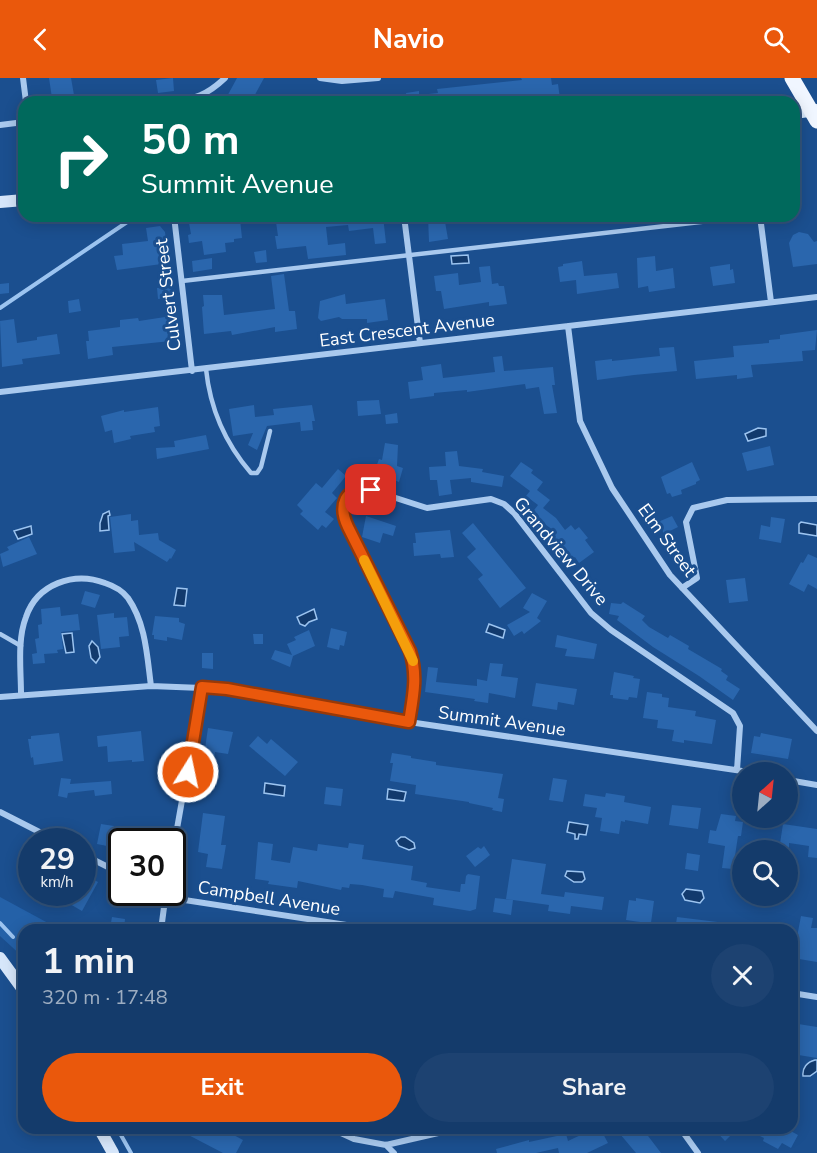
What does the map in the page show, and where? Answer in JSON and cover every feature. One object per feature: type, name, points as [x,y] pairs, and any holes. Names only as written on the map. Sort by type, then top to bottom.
[{"type":"main road","points":[[792,78],[815,114]]},
{"type":"street","points":[[23,78],[25,96]]},
{"type":"street","points":[[200,96],[225,78]]},
{"type":"street","points":[[320,78],[342,81],[378,78]]},
{"type":"street","points":[[800,113],[815,114]]},
{"type":"street","points":[[0,125],[18,123]]},
{"type":"street","points":[[0,202],[18,200]]},
{"type":"street","name":"Culvert Street","points":[[175,222],[192,371]]},
{"type":"street","points":[[405,222],[420,343]]},
{"type":"street","points":[[761,222],[771,302]]},
{"type":"street","name":"East Crescent Avenue","points":[[0,392],[817,297]]},
{"type":"street","name":"Elm Street","points":[[568,327],[580,421],[612,488],[670,575],[817,731]]},
{"type":"street","name":"Grandview Drive","points":[[409,722],[416,679],[415,665],[342,513],[344,501],[350,494],[362,489],[428,508],[491,499],[504,504],[514,513],[591,614],[732,713],[740,726],[738,762]]},
{"type":"street","points":[[682,588],[697,578],[686,522],[693,508],[727,500],[817,499]]},
{"type":"street","points":[[21,694],[21,646],[26,616],[32,604],[47,588],[69,579],[99,581],[126,594],[144,636],[151,686]]},
{"type":"street","name":"Summit Avenue","points":[[0,697],[151,686],[227,689],[409,722],[732,769]]},
{"type":"street","points":[[177,828],[202,687]]},
{"type":"street","points":[[798,782],[817,785]]},
{"type":"street","points":[[0,812],[31,828]]},
{"type":"street","name":"Campbell Avenue","points":[[186,898],[342,924]]},
{"type":"street","points":[[162,924],[164,906]]},
{"type":"street","points":[[0,958],[18,983]]},
{"type":"street","points":[[798,994],[817,997]]},
{"type":"street","points":[[102,1134],[113,1153]]},
{"type":"street","points":[[343,1134],[354,1139],[386,1145],[434,1134]]},
{"type":"street","points":[[684,1134],[698,1153]]},
{"type":"street","points":[[386,1145],[394,1153]]},
{"type":"lane","points":[[182,281],[701,222]]},
{"type":"lane","points":[[206,369],[208,393],[217,418],[251,473],[257,473],[261,467],[270,431]]},
{"type":"lane","points":[[0,634],[21,646]]},
{"type":"shaded area","points":[[468,255],[469,263],[452,264],[451,256]]},
{"type":"shaded area","points":[[758,428],[766,429],[766,436],[748,441],[745,434]]},
{"type":"shaded area","points":[[109,511],[109,530],[100,531],[103,514]]},
{"type":"shaded area","points":[[801,522],[817,525],[817,536],[799,533]]},
{"type":"shaded area","points":[[31,526],[32,534],[18,539],[14,531]]},
{"type":"shaded area","points":[[177,588],[187,589],[185,606],[174,605]]},
{"type":"shaded area","points":[[314,609],[317,619],[305,626],[300,624],[297,617]]},
{"type":"shaded area","points":[[489,624],[505,630],[503,638],[486,632]]},
{"type":"shaded area","points":[[72,633],[74,652],[66,653],[62,634]]},
{"type":"shaded area","points":[[92,641],[98,647],[100,657],[96,663],[91,658],[89,646]]},
{"type":"shaded area","points":[[265,783],[285,786],[284,796],[264,793]]},
{"type":"shaded area","points":[[388,789],[406,792],[404,801],[387,799]]},
{"type":"shaded area","points":[[569,822],[588,825],[586,835],[579,834],[578,839],[575,839],[575,834],[567,832]]},
{"type":"shaded area","points":[[401,837],[414,843],[415,848],[409,850],[399,846],[396,841]]},
{"type":"shaded area","points":[[567,871],[583,872],[585,879],[582,882],[574,882],[565,876]]},
{"type":"shaded area","points":[[686,889],[702,891],[704,898],[700,903],[685,900],[682,894]]},
{"type":"shaded area","points":[[0,897],[50,924],[18,924],[18,952],[0,936]]},
{"type":"shaded area","points":[[817,1060],[817,1071],[810,1076],[803,1076],[806,1066]]},
{"type":"building","points":[[49,78],[71,78],[74,95],[52,96]]},
{"type":"building","points":[[173,78],[174,91],[158,93],[156,80]]},
{"type":"building","points":[[237,78],[264,78],[254,96],[227,96]]},
{"type":"building","points":[[521,78],[551,78],[552,85],[558,84],[560,96],[406,96],[406,93],[419,91],[419,95],[438,93],[437,89],[522,80]]},
{"type":"building","points":[[240,222],[242,238],[225,243],[226,252],[204,255],[202,241],[189,243],[188,235],[191,234],[189,223]]},
{"type":"building","points":[[276,222],[384,222],[386,243],[375,244],[373,228],[349,231],[348,225],[326,227],[328,245],[345,243],[346,255],[308,259],[306,246],[277,249],[275,236],[278,236]]},
{"type":"building","points":[[428,222],[445,222],[448,239],[429,242]]},
{"type":"building","points":[[160,226],[165,232],[169,263],[117,270],[114,256],[123,255],[122,244],[148,241],[146,228]]},
{"type":"building","points":[[799,232],[808,234],[814,242],[817,241],[817,264],[793,267],[789,243],[793,235]]},
{"type":"building","points":[[266,250],[267,262],[256,263],[254,252]]},
{"type":"building","points":[[655,256],[656,271],[673,268],[675,288],[649,292],[648,286],[638,288],[637,258]]},
{"type":"building","points":[[212,258],[212,269],[193,272],[192,261]]},
{"type":"building","points":[[582,261],[584,276],[617,273],[619,288],[577,294],[576,280],[560,282],[558,267]]},
{"type":"building","points":[[730,264],[735,283],[713,286],[710,267]]},
{"type":"building","points":[[490,266],[492,284],[498,283],[499,286],[504,286],[507,304],[489,306],[489,302],[444,309],[441,291],[436,291],[434,276],[458,273],[459,285],[481,282],[479,267]]},
{"type":"building","points":[[284,274],[289,311],[295,311],[297,329],[275,332],[275,327],[232,335],[231,331],[204,334],[203,295],[222,295],[224,315],[275,309],[271,276]]},
{"type":"building","points":[[9,283],[9,293],[0,294],[0,284]]},
{"type":"building","points":[[171,287],[172,297],[158,299],[157,288]]},
{"type":"building","points":[[345,294],[346,304],[385,299],[388,320],[367,323],[367,319],[339,317],[321,321],[318,318],[320,301]]},
{"type":"building","points":[[79,299],[81,311],[69,313],[68,301]]},
{"type":"building","points":[[178,315],[181,340],[112,347],[113,355],[88,359],[86,341],[89,341],[88,331],[120,327],[120,320],[138,318],[139,321]]},
{"type":"building","points":[[14,319],[17,343],[57,334],[60,354],[22,359],[23,364],[2,367],[0,321]]},
{"type":"building","points":[[817,330],[815,350],[802,351],[803,361],[751,365],[753,377],[737,379],[737,375],[696,379],[694,361],[734,357],[733,346],[769,343],[769,340],[780,339],[780,335]]},
{"type":"building","points":[[674,347],[677,371],[597,380],[595,361],[660,356],[659,348]]},
{"type":"building","points":[[502,356],[504,371],[553,367],[555,385],[552,385],[557,413],[544,414],[539,387],[526,389],[525,384],[467,392],[467,390],[434,393],[434,396],[410,399],[408,382],[423,380],[421,367],[441,364],[443,378],[495,372],[493,357]]},
{"type":"building","points":[[379,400],[381,414],[358,416],[357,401]]},
{"type":"building","points":[[254,405],[255,417],[274,415],[273,409],[312,405],[315,421],[312,421],[313,430],[301,431],[300,422],[267,426],[257,450],[248,445],[253,433],[233,436],[229,409]]},
{"type":"building","points":[[158,407],[160,426],[154,427],[155,432],[130,436],[131,439],[114,443],[112,430],[105,432],[101,416],[124,410],[124,412]]},
{"type":"building","points":[[397,413],[398,423],[386,424],[385,415]]},
{"type":"building","points":[[206,435],[209,449],[157,459],[156,448],[175,447],[174,441]]},
{"type":"building","points":[[385,443],[398,445],[397,466],[403,468],[399,482],[374,473],[379,459],[382,460]]},
{"type":"building","points":[[770,446],[774,465],[747,471],[742,453]]},
{"type":"building","points":[[457,451],[459,466],[483,469],[482,472],[504,476],[502,487],[471,482],[471,478],[450,480],[452,494],[439,496],[437,480],[430,480],[429,467],[446,466],[445,452]]},
{"type":"building","points":[[521,462],[533,470],[531,473],[543,482],[537,490],[550,500],[543,508],[556,518],[565,530],[571,525],[575,530],[579,527],[588,538],[585,540],[594,552],[579,563],[575,557],[570,560],[561,548],[558,550],[546,535],[553,530],[531,514],[538,505],[526,496],[530,491],[510,476]]},
{"type":"building","points":[[692,462],[700,480],[681,490],[682,494],[672,497],[670,493],[667,494],[661,477]]},
{"type":"building","points":[[338,469],[346,476],[332,493],[337,498],[325,512],[334,519],[326,528],[322,525],[318,530],[300,514],[303,511],[297,505],[316,483],[322,488]]},
{"type":"building","points":[[131,514],[131,521],[138,520],[139,535],[158,533],[159,540],[176,550],[171,559],[167,562],[134,542],[135,551],[114,553],[110,517]]},
{"type":"building","points":[[366,516],[396,526],[393,536],[383,533],[380,543],[362,537]]},
{"type":"building","points":[[672,516],[678,527],[664,534],[658,522]]},
{"type":"building","points":[[771,517],[785,519],[781,543],[759,539],[761,525],[770,527]]},
{"type":"building","points":[[473,523],[526,588],[500,608],[478,579],[483,575],[467,557],[476,549],[462,533]]},
{"type":"building","points":[[450,530],[454,557],[441,558],[440,554],[414,556],[415,533]]},
{"type":"building","points":[[672,531],[677,543],[667,547],[662,536]]},
{"type":"building","points":[[29,537],[37,554],[3,567],[0,554],[9,550],[7,547]]},
{"type":"building","points":[[808,554],[817,558],[817,589],[808,584],[804,592],[789,584]]},
{"type":"building","points":[[745,578],[748,601],[729,603],[726,580]]},
{"type":"building","points":[[85,591],[100,595],[95,608],[81,604]]},
{"type":"building","points":[[532,593],[547,601],[537,618],[541,621],[524,634],[522,631],[514,636],[507,625],[530,612],[523,608]]},
{"type":"building","points":[[623,602],[645,616],[642,620],[649,627],[668,638],[670,635],[689,646],[688,649],[722,669],[721,671],[728,676],[726,680],[740,689],[733,700],[653,647],[617,620],[619,616],[609,614],[611,603],[621,604]]},
{"type":"building","points":[[60,607],[61,616],[78,614],[80,630],[61,632],[63,649],[57,650],[58,653],[44,654],[45,663],[33,664],[32,654],[37,653],[35,639],[39,638],[38,625],[42,624],[41,609]]},
{"type":"building","points":[[114,613],[114,618],[127,617],[129,636],[119,637],[120,647],[101,649],[97,615]]},
{"type":"building","points":[[155,616],[179,618],[179,622],[185,624],[182,640],[167,637],[167,641],[154,639],[152,635]]},
{"type":"building","points":[[331,628],[347,632],[344,646],[340,645],[339,650],[327,647]]},
{"type":"building","points":[[309,630],[315,646],[293,656],[290,667],[271,659],[275,650],[292,655],[287,644],[296,640],[294,637]]},
{"type":"building","points":[[253,634],[263,634],[263,644],[254,644]]},
{"type":"building","points":[[557,635],[597,644],[594,659],[565,656],[567,649],[555,647]]},
{"type":"building","points":[[202,653],[213,653],[213,669],[202,668]]},
{"type":"building","points":[[490,663],[503,664],[501,676],[518,678],[515,698],[489,693],[488,703],[425,692],[428,667],[438,668],[436,682],[477,686],[477,679],[487,681]]},
{"type":"building","points":[[614,672],[640,679],[637,698],[629,697],[628,700],[613,698],[613,695],[610,695]]},
{"type":"building","points":[[536,683],[577,689],[574,705],[558,702],[557,710],[532,706]]},
{"type":"building","points":[[647,692],[662,694],[662,697],[669,698],[668,707],[696,711],[695,716],[716,720],[712,744],[684,740],[684,743],[672,741],[674,730],[657,728],[658,720],[643,718]]},
{"type":"building","points":[[208,728],[233,732],[228,754],[215,752],[211,778],[201,776]]},
{"type":"building","points":[[141,731],[144,761],[108,762],[107,746],[98,747],[97,736]]},
{"type":"building","points":[[59,733],[63,761],[34,765],[28,739],[31,739],[31,736]]},
{"type":"building","points":[[761,733],[792,739],[788,759],[751,753],[754,736],[760,737]]},
{"type":"building","points":[[258,736],[267,744],[271,739],[298,762],[285,776],[249,746]]},
{"type":"building","points":[[392,753],[436,762],[436,765],[503,774],[498,798],[504,799],[502,812],[469,802],[415,794],[416,785],[390,781]]},
{"type":"building","points":[[61,778],[71,779],[70,784],[111,781],[112,794],[95,796],[94,790],[68,793],[67,798],[58,796]]},
{"type":"building","points":[[553,778],[567,780],[563,802],[549,800]]},
{"type":"building","points":[[326,787],[343,789],[341,806],[324,804]]},
{"type":"building","points":[[606,793],[625,796],[624,802],[651,807],[648,824],[625,820],[625,822],[621,821],[619,834],[600,831],[602,818],[595,817],[597,808],[583,806],[585,794],[605,797]]},
{"type":"building","points":[[672,805],[701,808],[698,829],[669,825]]},
{"type":"building","points":[[203,813],[225,816],[221,845],[226,845],[222,869],[206,867],[208,854],[198,852]]},
{"type":"building","points":[[721,814],[732,815],[732,828],[742,828],[741,836],[738,836],[737,840],[732,840],[732,869],[722,868],[725,846],[708,843],[710,830],[716,831]]},
{"type":"building","points":[[101,824],[114,826],[108,828],[108,846],[97,844]]},
{"type":"building","points":[[798,826],[817,829],[817,858],[808,857],[809,846],[798,844],[798,840],[781,840],[782,828]]},
{"type":"building","points":[[258,842],[273,844],[271,860],[290,863],[293,847],[317,851],[318,844],[348,848],[349,843],[364,845],[362,859],[413,866],[411,880],[427,883],[426,887],[460,892],[461,884],[465,884],[468,874],[480,876],[476,909],[470,911],[433,905],[434,898],[395,891],[393,898],[383,897],[384,889],[362,885],[350,884],[349,888],[342,887],[341,890],[298,881],[297,888],[268,884],[269,881],[255,879]]},
{"type":"building","points":[[484,846],[490,855],[475,867],[466,856],[478,847],[481,849]]},
{"type":"building","points":[[687,853],[700,855],[698,871],[685,869]]},
{"type":"building","points":[[512,859],[546,864],[541,894],[564,897],[565,892],[604,897],[602,910],[571,906],[570,914],[548,911],[549,905],[506,899]]},
{"type":"building","points":[[495,898],[513,900],[511,915],[493,912]]},
{"type":"building","points":[[636,898],[654,901],[651,924],[640,924],[640,922],[626,920],[629,900],[636,901]]},
{"type":"building","points":[[73,906],[85,906],[82,911]]},
{"type":"building","points":[[801,916],[813,918],[811,928],[817,928],[817,962],[798,959],[798,932]]},
{"type":"building","points":[[112,917],[125,919],[125,924],[111,924]]},
{"type":"building","points":[[677,917],[734,924],[676,924]]},
{"type":"building","points":[[798,1024],[817,1027],[817,1058],[798,1055]]},
{"type":"building","points":[[187,1134],[232,1134],[243,1140],[236,1153],[223,1153]]},
{"type":"building","points":[[566,1134],[568,1141],[583,1134],[603,1134],[608,1143],[587,1153],[559,1153],[558,1148],[536,1153],[497,1153],[496,1149],[529,1140],[529,1142]]},
{"type":"building","points":[[620,1134],[647,1134],[661,1153],[636,1153]]},
{"type":"building","points":[[719,1134],[732,1134],[725,1141]]},
{"type":"building","points":[[756,1134],[798,1135],[791,1148],[782,1143],[778,1149],[763,1141],[764,1138]]},
{"type":"waterway","points":[[0,308],[127,222]]},
{"type":"waterway","points":[[0,923],[13,937]]},
{"type":"waterway","points":[[120,1134],[131,1153]]},
{"type":"slow traffic","points":[[364,560],[413,661]]},
{"type":"route","points":[[188,772],[202,687],[227,689],[409,722],[416,679],[415,665],[342,513],[344,501],[350,494],[356,490],[371,490]]}]
